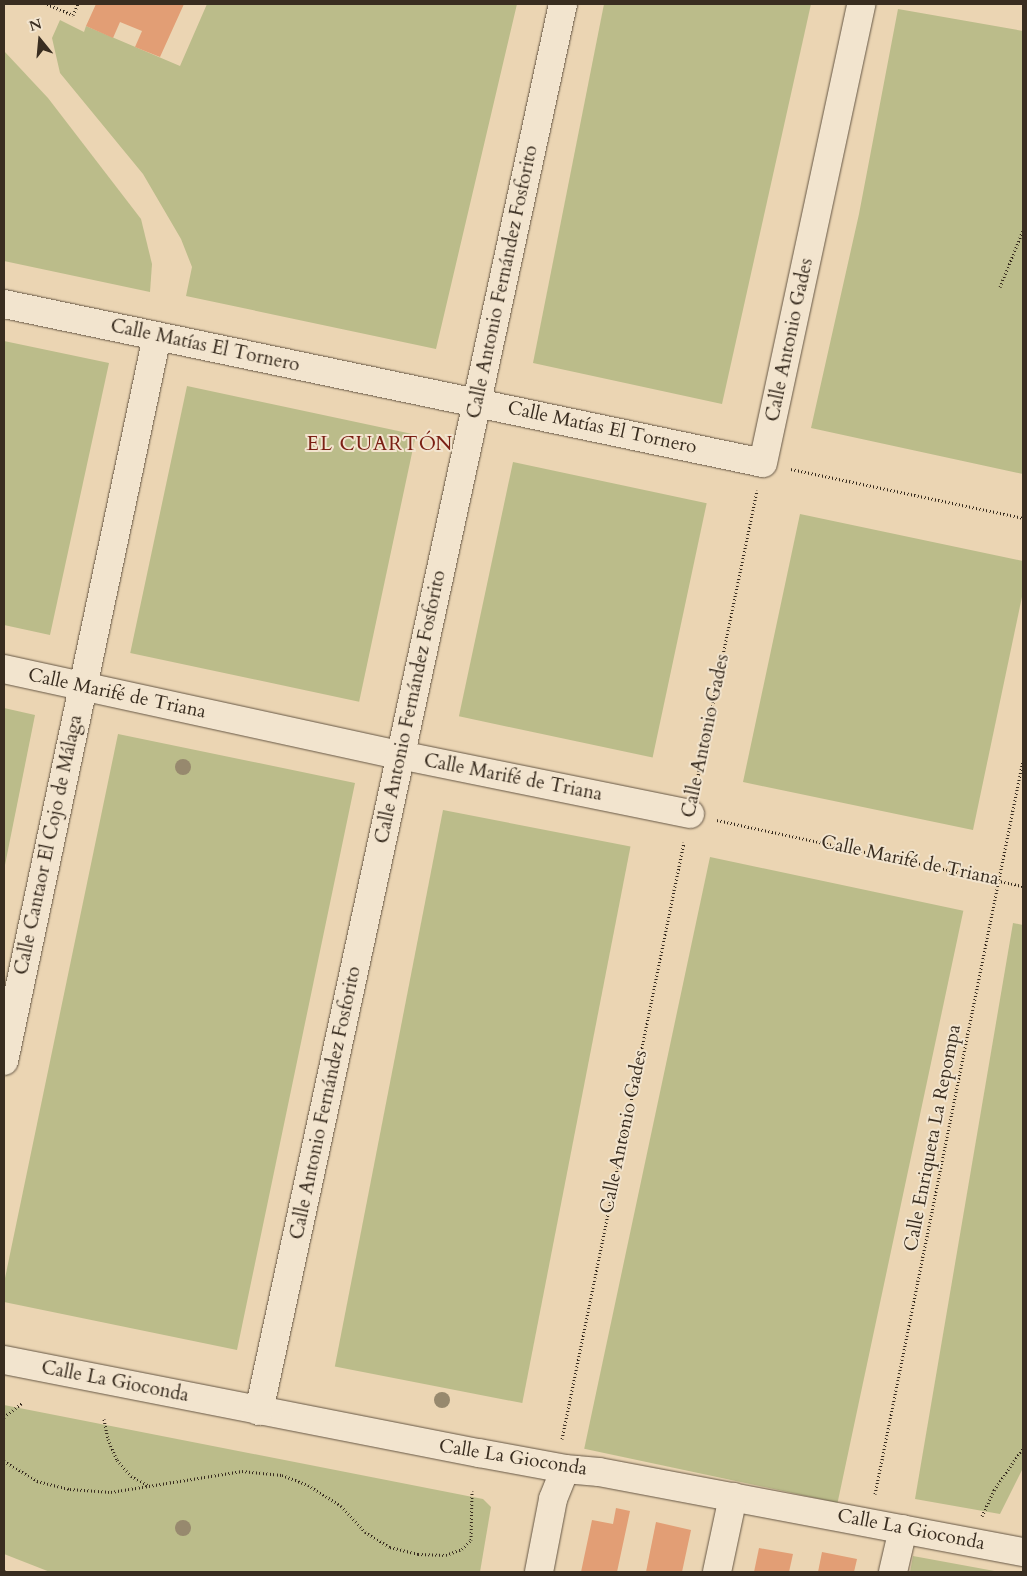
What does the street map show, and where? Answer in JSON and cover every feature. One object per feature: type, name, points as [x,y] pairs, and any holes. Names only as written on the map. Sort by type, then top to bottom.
[{"type":"street","name":"Calle Antonio Fernández Fosforito","points":[[259,1411],[564,4]]},
{"type":"street","name":"Calle Antonio Gades","points":[[763,463],[861,4]]},
{"type":"street","name":"Calle Matías El Tornero","points":[[4,304],[477,401],[763,463]]},
{"type":"street","name":"Calle Cantaor El Cojo de Málaga","points":[[4,1061],[82,684],[157,336]]},
{"type":"street","name":"Calle Marifé de Triana","points":[[4,669],[82,684],[400,756],[690,814]]},
{"type":"street","name":"Calle La Gioconda","points":[[4,1360],[564,1469],[599,1472],[1023,1552]]},
{"type":"street","points":[[539,1572],[553,1499],[564,1469]]},
{"type":"street","points":[[717,1572],[733,1497]]},
{"type":"street","points":[[893,1572],[903,1529]]},
{"type":"path","points":[[47,4],[73,15],[78,4]]},
{"type":"path","points":[[1000,287],[1023,230]]},
{"type":"path","points":[[763,463],[1023,518]]},
{"type":"path","name":"Calle Antonio Gades","points":[[564,1469],[562,1430],[763,463]]},
{"type":"path","name":"Calle Enriqueta La Repompa","points":[[869,1522],[1023,760]]},
{"type":"path","name":"Calle Marifé de Triana","points":[[690,814],[1023,886]]},
{"type":"path","points":[[4,1417],[22,1403]]},
{"type":"path","points":[[104,1419],[108,1439],[117,1460],[130,1476],[150,1486]]},
{"type":"path","points":[[969,1542],[994,1490],[1023,1448]]},
{"type":"path","points":[[4,1461],[37,1480],[70,1488],[111,1492],[242,1471],[282,1475],[308,1485],[341,1506],[365,1532],[390,1547],[418,1554],[446,1554],[462,1549],[471,1540],[472,1491]]},
{"type":"green space","points":[[207,4],[517,4],[436,349],[186,296],[192,267],[181,239],[143,174],[60,73],[52,38],[60,20],[84,32],[86,26],[180,66]]},
{"type":"green space","points":[[604,4],[811,4],[722,404],[533,363]]},
{"type":"green space","points":[[898,9],[1023,31],[1023,474],[811,428],[859,214]]},
{"type":"green space","points":[[4,51],[48,98],[141,219],[152,264],[150,292],[4,261]]},
{"type":"green space","points":[[4,341],[109,363],[50,635],[4,625]]},
{"type":"green space","points":[[187,386],[416,435],[359,702],[130,653]]},
{"type":"green space","points":[[513,462],[707,503],[653,757],[459,716]]},
{"type":"green space","points":[[800,514],[1023,561],[1023,592],[973,830],[743,782]]},
{"type":"green space","points":[[4,708],[35,715],[4,870]]},
{"type":"green space","points":[[118,734],[355,783],[237,1350],[4,1302],[4,1283]]},
{"type":"green space","points":[[443,810],[630,846],[522,1403],[335,1367]]},
{"type":"green space","points":[[710,857],[963,911],[838,1503],[584,1449]]},
{"type":"green space","points":[[1013,923],[1023,925],[1023,1468],[1000,1514],[915,1499]]},
{"type":"green space","points":[[4,1405],[483,1499],[491,1507],[480,1572],[50,1572],[4,1554]]},
{"type":"green space","points":[[913,1556],[1000,1572],[910,1572]]},
{"type":"building","points":[[96,4],[184,4],[160,57],[135,47],[142,31],[120,22],[113,38],[86,26]]},
{"type":"building","points":[[616,1508],[630,1511],[617,1572],[581,1572],[592,1520],[613,1524]]},
{"type":"building","points":[[656,1522],[691,1530],[682,1572],[646,1572]]},
{"type":"building","points":[[759,1548],[793,1554],[789,1572],[754,1572]]},
{"type":"building","points":[[822,1552],[857,1559],[854,1572],[818,1572]]},
{"type":"district","name":"EL CUARTÓN","points":[[380,443]]}]
